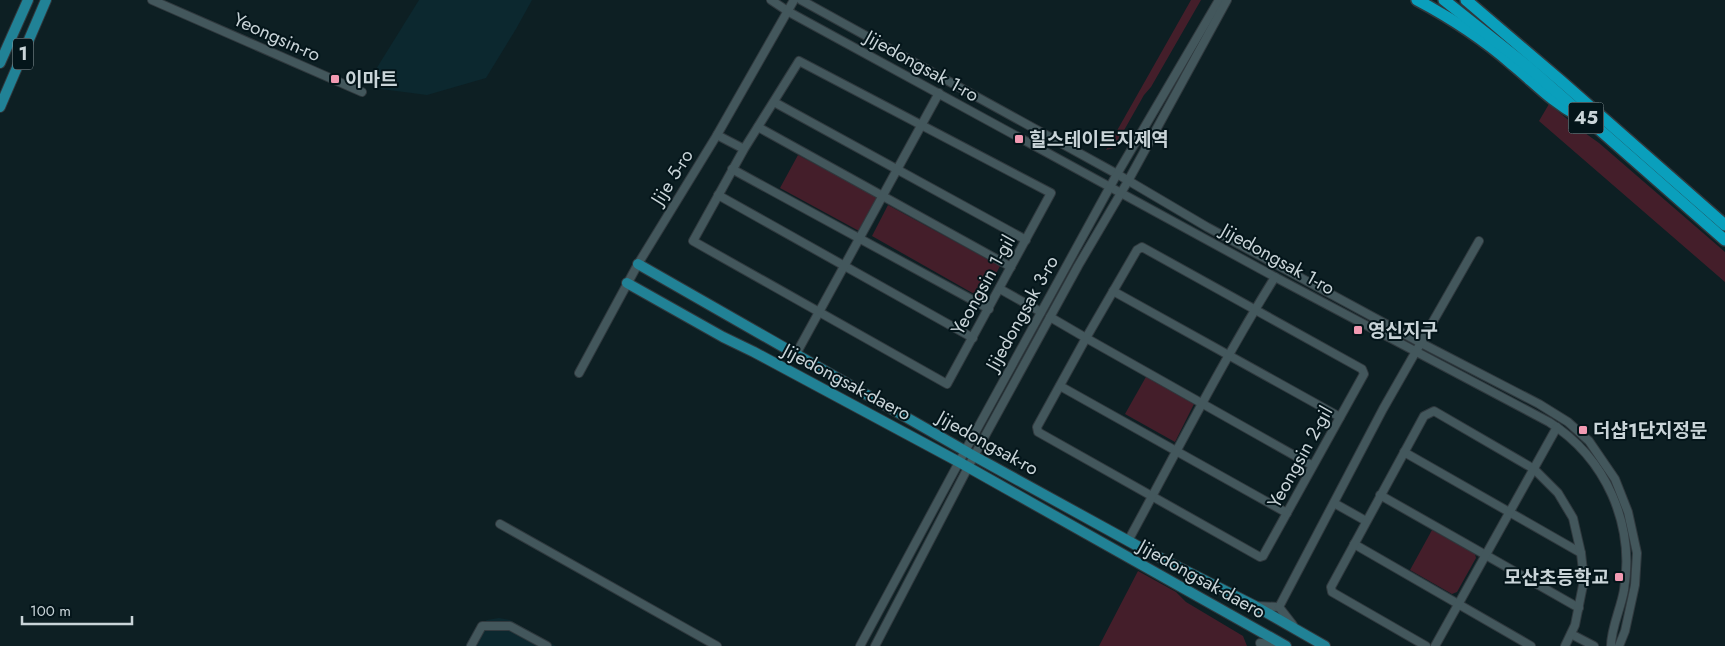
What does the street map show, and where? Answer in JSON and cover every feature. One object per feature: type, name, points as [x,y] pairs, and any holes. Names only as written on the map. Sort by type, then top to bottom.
[{"type":"highway","points":[[1417,0],[1463,25],[1560,106],[1593,124]]},
{"type":"highway","name":"45","points":[[1444,0],[1526,64],[1725,240]]},
{"type":"highway","name":"45","points":[[1466,0],[1725,225]]},
{"type":"highway","points":[[1478,0],[1562,74],[1591,108]]},
{"type":"main road","name":"1","points":[[0,63],[28,0]]},
{"type":"main road","name":"1","points":[[0,107],[46,0]]},
{"type":"main road","name":"Jijedongsak-ro","points":[[638,264],[969,453],[1128,541],[1255,606],[1325,646]]},
{"type":"main road","name":"Jijedongsak-daero","points":[[627,283],[722,337],[754,352],[964,464],[1283,645]]},
{"type":"street","name":"Yeongsin-ro","points":[[152,0],[362,92]]},
{"type":"street","name":"Jijedongsak 1-ro","points":[[771,0],[789,12],[1275,277],[1557,427],[1573,439],[1605,479],[1615,502],[1628,554],[1625,581],[1611,646]]},
{"type":"street","name":"Jije 5-ro","points":[[579,372],[627,283],[789,12],[794,0]]},
{"type":"street","name":"Jijedongsak 1-ro","points":[[801,0],[1128,180],[1208,227],[1421,343],[1539,404],[1568,422],[1589,442],[1615,479],[1628,512],[1637,553],[1635,585],[1625,631],[1619,646]]},
{"type":"street","name":"Jijedongsak 3-ro","points":[[875,646],[969,453],[1041,312],[1117,174],[1219,0]]},
{"type":"street","name":"Jijedongsak 3-ro","points":[[969,453],[1050,318],[1227,0]]},
{"type":"street","name":"Yeongsin 1-gil","points":[[799,61],[1051,193],[947,384],[693,241],[732,169],[774,102],[799,61]]},
{"type":"street","points":[[796,354],[939,93]]},
{"type":"street","points":[[774,102],[1026,240]]},
{"type":"street","points":[[758,127],[1011,267]]},
{"type":"street","points":[[717,134],[744,149]]},
{"type":"street","points":[[732,169],[989,309]]},
{"type":"street","points":[[718,195],[973,338]]},
{"type":"street","points":[[1279,607],[1383,409],[1479,241]]},
{"type":"street","name":"Yeongsin 2-gil","points":[[1142,247],[1255,309],[1364,370],[1364,374],[1263,556],[1260,557],[1038,432],[1037,427],[1086,338],[1137,250],[1142,247]]},
{"type":"street","points":[[1128,541],[1202,404],[1275,277]]},
{"type":"street","points":[[1000,289],[1041,312]]},
{"type":"street","points":[[1113,291],[1340,418]]},
{"type":"street","points":[[1050,318],[1313,466]]},
{"type":"street","points":[[1060,386],[1287,513]]},
{"type":"street","points":[[1426,646],[1332,592],[1331,587],[1424,416],[1434,411],[1534,469],[1558,493],[1573,518],[1581,553],[1584,580],[1579,608],[1565,646]]},
{"type":"street","points":[[1434,646],[1557,427]]},
{"type":"street","points":[[1404,452],[1509,514],[1581,553]]},
{"type":"street","name":"Jijedongsak 3-ro","points":[[860,646],[964,464]]},
{"type":"street","points":[[1380,496],[1579,608]]},
{"type":"street","points":[[1334,503],[1366,521]]},
{"type":"street","points":[[500,524],[716,646]]},
{"type":"street","points":[[1354,544],[1531,646]]},
{"type":"street","points":[[1255,606],[1279,607],[1297,630]]},
{"type":"street","points":[[1249,625],[1259,644],[1283,645]]},
{"type":"street","points":[[471,646],[482,626],[510,626],[547,646]]},
{"type":"street","points":[[1571,634],[1594,646]]},
{"type":"shaded area","points":[[419,0],[532,0],[486,78],[427,95],[381,89],[373,74]]},
{"type":"shaded area","points":[[1191,0],[1201,0],[1114,148],[1106,150]]},
{"type":"shaded area","points":[[1549,104],[1599,143],[1725,252],[1725,282],[1539,121]]},
{"type":"shaded area","points":[[798,155],[878,197],[859,231],[780,188]]},
{"type":"shaded area","points":[[888,205],[1000,266],[983,299],[872,236]]},
{"type":"shaded area","points":[[1147,375],[1195,402],[1175,442],[1125,414]]},
{"type":"shaded area","points":[[1432,530],[1475,554],[1476,558],[1457,592],[1452,594],[1410,570]]},
{"type":"shaded area","points":[[1138,571],[1176,592],[1186,602],[1243,636],[1247,646],[1099,646]]},
{"type":"shaded area","points":[[499,618],[510,620],[556,646],[465,646],[476,627],[487,620]]},
{"type":"place","name":"이마트","points":[[335,79]]},
{"type":"place","name":"힐스테이트지제역","points":[[1019,139]]},
{"type":"place","name":"영신지구","points":[[1358,330]]},
{"type":"place","name":"더샵1단지정문","points":[[1583,430]]},
{"type":"place","name":"모산초등학교","points":[[1619,577]]}]
